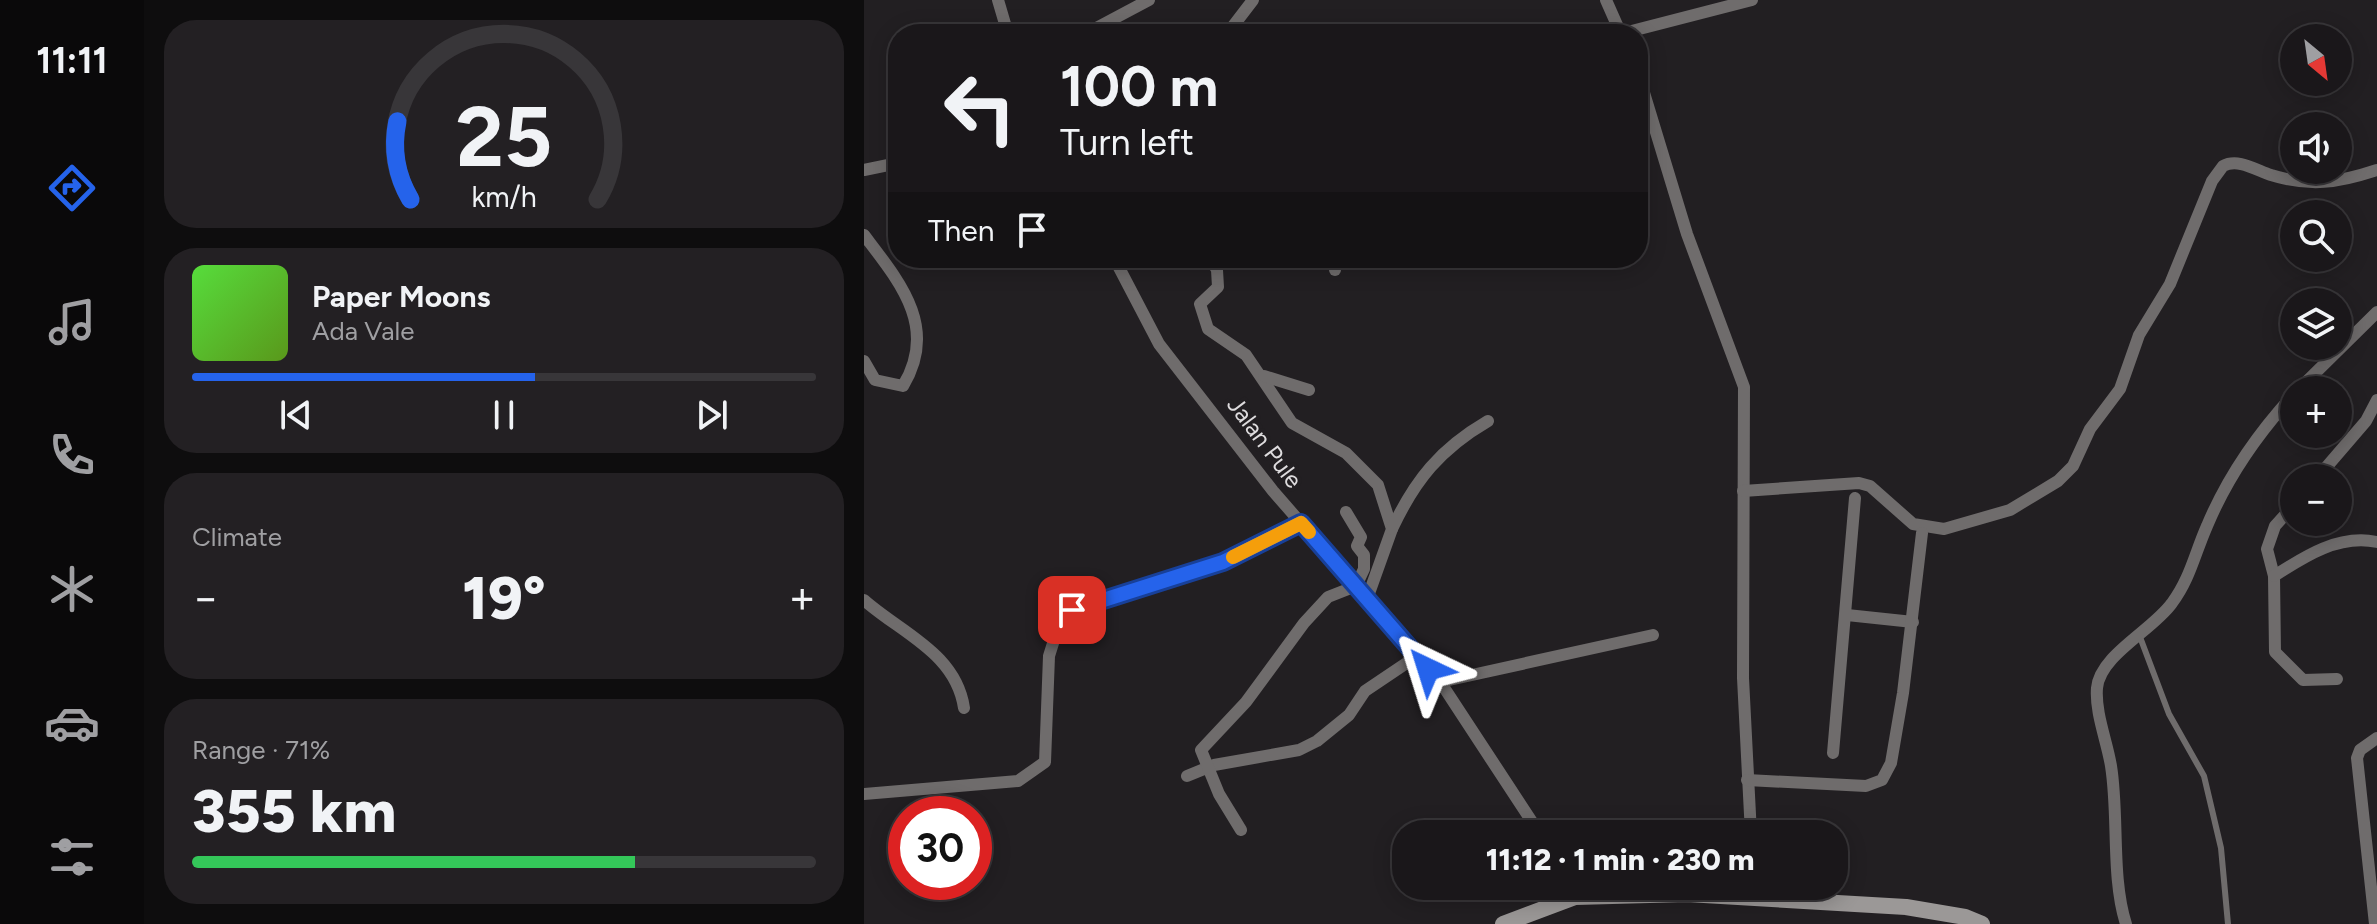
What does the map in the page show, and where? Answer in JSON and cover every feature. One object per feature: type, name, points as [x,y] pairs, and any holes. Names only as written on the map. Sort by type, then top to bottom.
[{"type":"main road","points":[[1503,924],[1554,900]]},
{"type":"main road","points":[[1835,900],[1906,907],[1965,917],[1982,924]]},
{"type":"street","points":[[998,0],[1005,24]]},
{"type":"street","points":[[1104,24],[1149,0]]},
{"type":"street","points":[[1235,24],[1253,0]]},
{"type":"street","points":[[1606,0],[1616,24]]},
{"type":"street","points":[[1648,27],[1752,0]]},
{"type":"street","points":[[1648,106],[1687,234],[1744,387],[1743,678],[1750,820]]},
{"type":"street","points":[[1743,491],[1859,483],[1870,486],[1913,524],[1944,529],[2010,510],[2058,481],[2073,466],[2090,429],[2120,389],[2139,335],[2170,284],[2212,181],[2223,166],[2236,162],[2300,184],[2331,184],[2377,170]]},
{"type":"street","points":[[864,170],[888,165]]},
{"type":"street","points":[[864,235],[888,267]]},
{"type":"street","points":[[864,361],[875,380],[903,386],[916,358],[916,331],[905,289],[889,268]]},
{"type":"street","name":"Jalan Pule","points":[[1119,268],[1159,344],[1301,523],[1440,682],[1531,820]]},
{"type":"street","points":[[1216,268],[1218,287],[1200,304],[1205,325],[1241,350],[1264,376],[1292,423],[1365,468],[1378,485],[1392,529]]},
{"type":"street","points":[[2312,376],[2377,312]]},
{"type":"street","points":[[1264,376],[1309,390]]},
{"type":"street","points":[[2329,464],[2366,421],[2377,400]]},
{"type":"street","points":[[2126,924],[2111,767],[2097,687],[2105,664],[2140,637],[2170,607],[2188,581],[2207,524],[2230,481],[2280,409]]},
{"type":"street","points":[[1367,599],[1392,529],[1413,486],[1429,464],[1456,439],[1488,421]]},
{"type":"street","points":[[1833,753],[1855,498]]},
{"type":"street","points":[[1241,830],[1201,750],[1246,702],[1304,623],[1328,597],[1356,586],[1364,569],[1364,555],[1357,546],[1361,537],[1346,512]]},
{"type":"street","points":[[2280,520],[2268,542],[2274,576],[2275,652],[2303,680],[2337,679]]},
{"type":"street","points":[[864,794],[1018,781],[1045,762],[1049,656],[1055,633],[1072,610],[1223,562],[1301,523]]},
{"type":"street","points":[[1747,780],[1866,786],[1882,780],[1891,763],[1913,622],[1922,533]]},
{"type":"street","points":[[2274,576],[2317,550],[2355,540],[2377,542]]},
{"type":"street","points":[[864,600],[908,630],[956,678],[964,708]]},
{"type":"street","points":[[1847,615],[1913,622]]},
{"type":"street","points":[[1440,682],[1653,635]]},
{"type":"street","points":[[1187,776],[1208,767],[1259,754],[1278,755],[1317,741],[1349,715],[1365,691],[1417,656]]},
{"type":"street","points":[[2375,924],[2357,758],[2360,750],[2377,738]]},
{"type":"lane","points":[[2140,637],[2169,714],[2204,776],[2221,848],[2228,924]]},
{"type":"slow traffic","points":[[1233,557],[1301,523],[1309,532]]},
{"type":"route","points":[[1072,610],[1223,562],[1301,523],[1428,669]]}]
